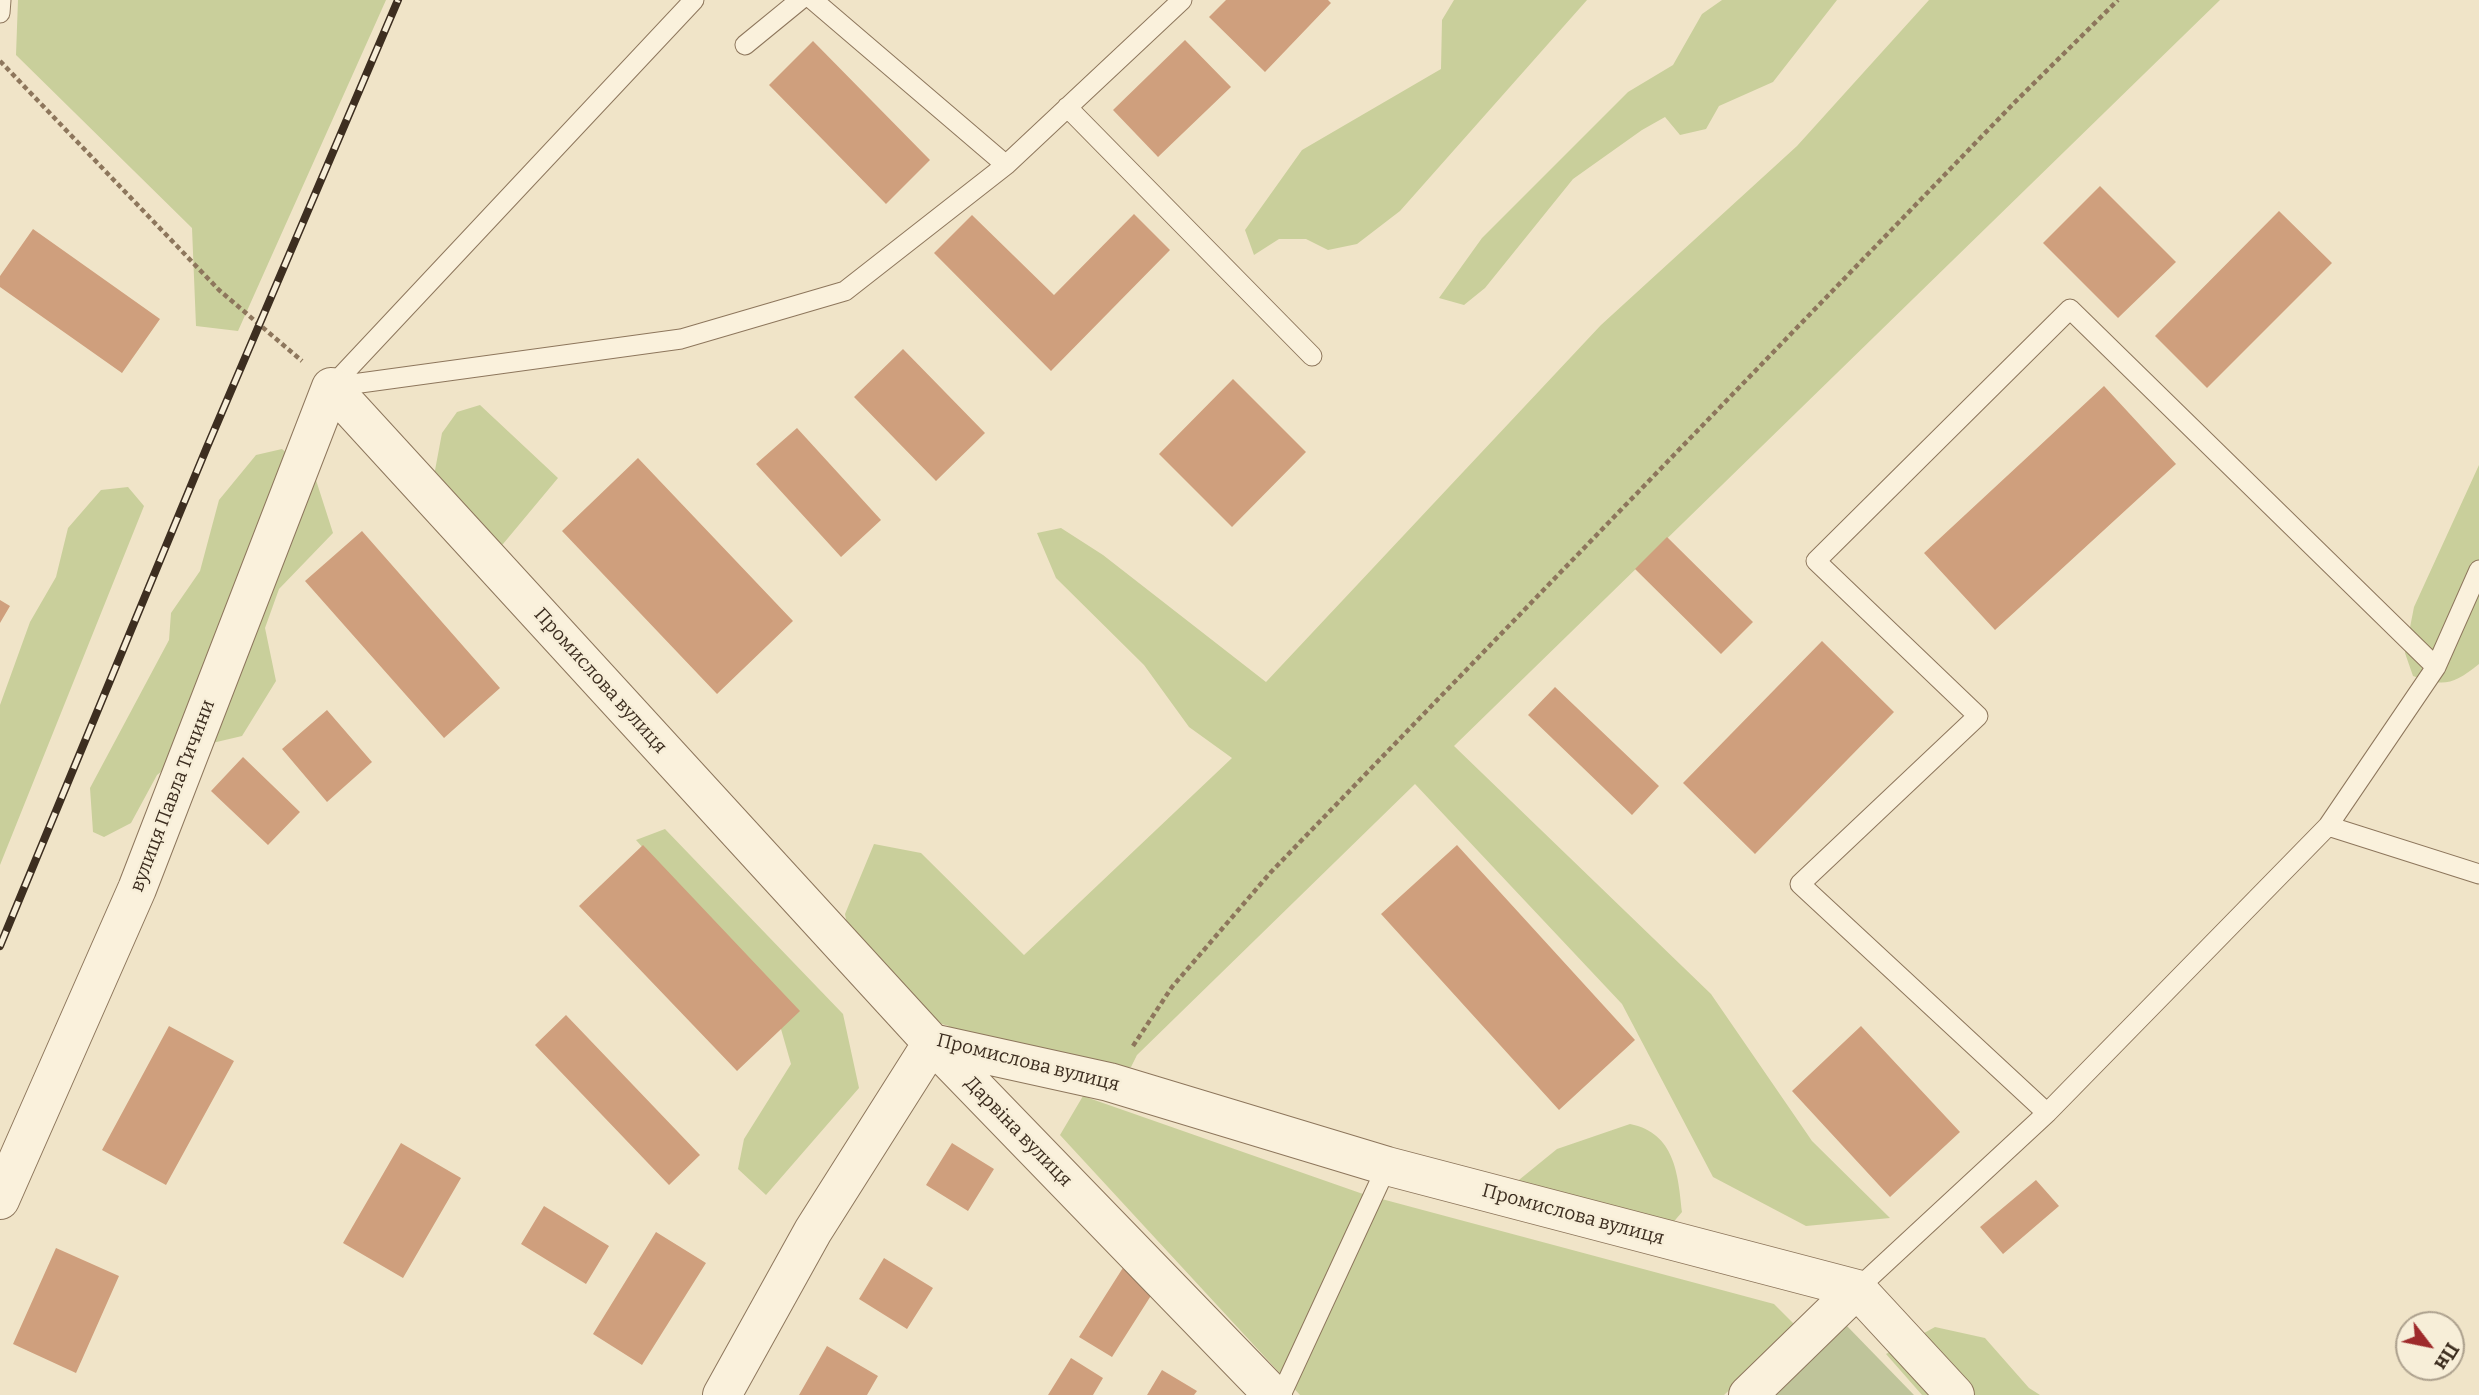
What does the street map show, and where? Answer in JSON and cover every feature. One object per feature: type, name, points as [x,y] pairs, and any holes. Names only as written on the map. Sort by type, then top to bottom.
[{"type":"street","name":"Промислова вулиця","points":[[331,387],[932,1042],[1109,1082],[1387,1166],[1857,1289]]},
{"type":"street","name":"вулиця Павла Тичини","points":[[0,1200],[137,889],[331,387]]},
{"type":"street","points":[[722,1395],[813,1231],[932,1042]]},
{"type":"street","name":"Дарвіна вулиця","points":[[932,1042],[1272,1395]]},
{"type":"street","points":[[1748,1395],[1857,1289],[1955,1395]]},
{"type":"lane","points":[[0,13],[1,0]]},
{"type":"lane","points":[[331,387],[694,0]]},
{"type":"lane","points":[[745,45],[800,0]]},
{"type":"lane","points":[[813,0],[1006,165]]},
{"type":"lane","points":[[331,387],[681,339],[845,291],[1006,165],[1182,0]]},
{"type":"lane","points":[[1067,107],[1312,356]]},
{"type":"lane","points":[[2047,1113],[1800,884],[1978,716],[1816,561],[2070,309],[2436,667]]},
{"type":"lane","points":[[1857,1289],[2047,1113],[2328,826],[2436,667],[2479,570]]},
{"type":"lane","points":[[2328,826],[2479,874]]},
{"type":"lane","points":[[1281,1395],[1387,1166]]},
{"type":"path","points":[[1109,1082],[1172,987],[1270,872],[2005,112],[2118,0]]},
{"type":"path","points":[[0,61],[219,290],[331,387]]},
{"type":"green space","points":[[18,0],[386,0],[238,331],[196,326],[192,228],[16,55]]},
{"type":"green space","points":[[1454,0],[1587,0],[1400,211],[1357,244],[1328,250],[1306,239],[1279,239],[1254,255],[1245,230],[1302,150],[1441,69],[1442,20]]},
{"type":"green space","points":[[1722,0],[1837,0],[1773,82],[1719,106],[1706,129],[1680,135],[1665,117],[1642,130],[1573,179],[1485,288],[1464,305],[1439,298],[1482,238],[1628,92],[1673,65],[1702,14]]},
{"type":"green space","points":[[1929,0],[2220,0],[1454,746],[1711,994],[1812,1141],[1890,1218],[1806,1226],[1713,1177],[1622,1004],[1415,784],[1137,1055],[1131,1067],[1123,1069],[932,1043],[949,1026],[900,995],[850,940],[845,914],[874,844],[921,853],[1024,955],[1232,758],[1189,727],[1144,665],[1056,578],[1037,533],[1061,528],[1103,555],[1266,682],[1601,325],[1797,146]]},
{"type":"green space","points":[[480,405],[558,478],[498,550],[433,481],[442,433],[457,412]]},
{"type":"green space","points":[[282,449],[315,477],[333,533],[279,589],[265,628],[276,681],[242,736],[191,748],[157,775],[131,823],[104,837],[93,832],[90,788],[169,640],[171,613],[200,571],[219,500],[256,455]]},
{"type":"green space","points":[[2479,465],[2479,664],[2455,680],[2433,682],[2413,676],[2405,653],[2414,607]]},
{"type":"green space","points":[[128,487],[144,506],[0,865],[0,705],[30,622],[56,577],[68,528],[101,490]]},
{"type":"green space","points":[[665,829],[843,1014],[859,1088],[766,1195],[738,1169],[744,1139],[791,1064],[771,994],[636,840]]},
{"type":"green space","points":[[1083,1096],[1363,1194],[1774,1304],[1797,1327],[1724,1395],[1300,1395],[1060,1135]]},
{"type":"green space","points":[[1630,1124],[1657,1136],[1671,1157],[1679,1183],[1682,1212],[1671,1225],[1514,1184],[1557,1149]]},
{"type":"green space","points":[[1846,1325],[1914,1395],[1772,1395]]},
{"type":"green space","points":[[1935,1327],[1985,1338],[2029,1388],[2040,1395],[1922,1395],[1886,1354]]},
{"type":"building","points":[[1226,0],[1328,0],[1331,3],[1265,72],[1209,17]]},
{"type":"building","points":[[1185,40],[1231,87],[1158,157],[1113,110]]},
{"type":"building","points":[[813,41],[930,160],[886,204],[769,85]]},
{"type":"building","points":[[2100,186],[2176,262],[2118,318],[2043,243]]},
{"type":"building","points":[[2279,211],[2332,263],[2207,388],[2155,336]]},
{"type":"building","points":[[1134,214],[1170,250],[1051,371],[934,253],[972,215],[1054,295]]},
{"type":"building","points":[[33,229],[160,319],[122,373],[0,287],[0,276]]},
{"type":"building","points":[[903,349],[985,433],[936,481],[854,397]]},
{"type":"building","points":[[1233,379],[1306,452],[1232,527],[1159,454]]},
{"type":"building","points":[[2104,386],[2176,464],[1995,630],[1924,553]]},
{"type":"building","points":[[797,428],[881,520],[841,557],[756,464]]},
{"type":"building","points":[[638,458],[793,621],[717,694],[562,531]]},
{"type":"building","points":[[362,531],[500,688],[444,738],[305,581]]},
{"type":"building","points":[[1667,537],[1753,622],[1721,654],[1635,569]]},
{"type":"building","points":[[0,600],[10,606],[0,623]]},
{"type":"building","points":[[1822,641],[1894,712],[1755,854],[1683,783]]},
{"type":"building","points":[[1555,687],[1659,786],[1632,815],[1528,715]]},
{"type":"building","points":[[327,710],[372,762],[327,802],[282,749]]},
{"type":"building","points":[[243,757],[300,812],[268,845],[211,791]]},
{"type":"building","points":[[643,845],[800,1011],[737,1071],[579,906]]},
{"type":"building","points":[[1457,845],[1635,1040],[1559,1110],[1381,914]]},
{"type":"building","points":[[566,1015],[700,1155],[669,1185],[535,1045]]},
{"type":"building","points":[[169,1026],[234,1061],[166,1185],[102,1150]]},
{"type":"building","points":[[1861,1026],[1960,1132],[1890,1197],[1792,1091]]},
{"type":"building","points":[[401,1143],[461,1178],[403,1278],[343,1243]]},
{"type":"building","points":[[952,1143],[994,1169],[968,1211],[926,1185]]},
{"type":"building","points":[[2036,1180],[2059,1206],[2003,1254],[1980,1227]]},
{"type":"building","points":[[544,1206],[609,1246],[586,1284],[521,1244]]},
{"type":"building","points":[[656,1232],[706,1263],[642,1365],[593,1334]]},
{"type":"building","points":[[56,1248],[119,1276],[76,1373],[13,1344]]},
{"type":"building","points":[[884,1258],[933,1288],[907,1329],[859,1299]]},
{"type":"building","points":[[1126,1263],[1159,1283],[1112,1357],[1079,1337]]},
{"type":"building","points":[[827,1346],[878,1376],[867,1395],[799,1395]]},
{"type":"building","points":[[1071,1358],[1103,1378],[1093,1395],[1048,1395]]},
{"type":"building","points":[[1162,1370],[1197,1391],[1194,1395],[1147,1395]]},
{"type":"railway","points":[[0,946],[207,447],[398,0]]}]
